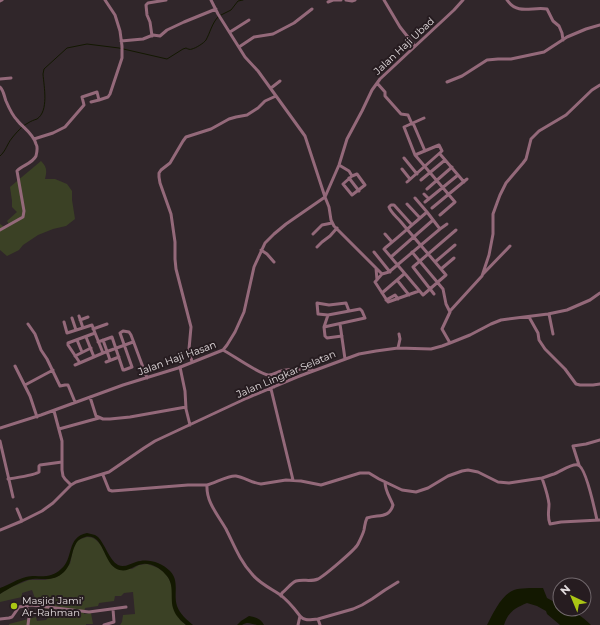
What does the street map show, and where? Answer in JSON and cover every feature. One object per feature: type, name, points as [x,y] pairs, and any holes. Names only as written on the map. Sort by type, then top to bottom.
[{"type":"street","points":[[91,102],[109,96],[112,92],[122,58],[120,31],[115,15],[105,0]]},
{"type":"street","points":[[152,36],[146,5],[148,3],[166,0]]},
{"type":"street","points":[[211,0],[245,57],[271,88],[305,136],[329,207],[332,223],[382,274]]},
{"type":"street","points":[[328,2],[333,0],[341,0]]},
{"type":"street","points":[[346,0],[355,0]]},
{"type":"street","points":[[384,0],[400,27],[415,46]]},
{"type":"street","name":"Jalan Haji Ubad","points":[[325,197],[339,164],[346,138],[377,83],[463,0]]},
{"type":"street","points":[[507,0],[510,4],[521,9],[547,9],[553,21],[559,26],[563,40]]},
{"type":"street","points":[[121,41],[143,39],[162,35],[167,30],[216,9]]},
{"type":"street","points":[[239,47],[254,37],[273,34],[294,23],[312,9]]},
{"type":"street","points":[[230,32],[249,20]]},
{"type":"street","points":[[447,82],[462,76],[487,60],[498,58],[511,59],[544,52],[563,40],[586,29],[600,25]]},
{"type":"street","points":[[0,79],[11,78]]},
{"type":"street","points":[[271,88],[280,81]]},
{"type":"street","points":[[377,83],[385,92],[385,96],[401,114],[408,115],[425,151]]},
{"type":"street","points":[[482,276],[489,255],[493,234],[493,214],[506,183],[526,159],[531,139],[539,132],[566,115],[592,90],[600,85]]},
{"type":"street","points":[[0,87],[11,112],[37,144],[35,156],[17,172],[24,216],[0,230]]},
{"type":"street","points":[[34,139],[53,133],[65,127],[84,105],[82,97],[97,92],[99,100]]},
{"type":"street","points":[[192,362],[189,349],[191,327],[174,259],[175,242],[172,214],[158,177],[159,173],[170,163],[186,137],[211,129],[236,116],[247,115],[268,99],[276,96]]},
{"type":"street","points":[[424,118],[404,127],[415,154],[455,202],[440,215]]},
{"type":"street","points":[[407,182],[442,151],[439,145],[415,154]]},
{"type":"street","points":[[440,154],[464,182]]},
{"type":"street","points":[[404,158],[417,174]]},
{"type":"street","points":[[421,180],[445,160]]},
{"type":"street","points":[[339,164],[349,171],[359,191]]},
{"type":"street","points":[[427,189],[452,168]]},
{"type":"street","points":[[402,169],[410,179]]},
{"type":"street","points":[[357,174],[365,185],[359,191],[352,195],[343,184],[357,174]]},
{"type":"street","points":[[425,202],[458,175]]},
{"type":"street","points":[[432,208],[467,179]]},
{"type":"street","points":[[424,194],[429,199]]},
{"type":"street","name":"Jalan Haji Hasan","points":[[0,428],[37,417],[122,385],[180,367],[224,350],[235,332],[244,312],[254,267],[265,244],[286,224],[325,197]]},
{"type":"street","points":[[415,198],[440,229]]},
{"type":"street","points":[[407,204],[420,218]]},
{"type":"street","points":[[412,225],[394,205],[389,207],[390,210],[401,222],[407,229],[414,237],[446,275],[423,295],[384,249],[407,229],[412,225],[427,212]]},
{"type":"street","points":[[401,222],[406,218]]},
{"type":"street","points":[[391,257],[433,220]]},
{"type":"street","points":[[313,234],[322,225],[332,223]]},
{"type":"street","points":[[377,280],[382,274],[390,272],[420,245],[447,224]]},
{"type":"street","points":[[317,247],[337,228]]},
{"type":"street","points":[[434,294],[413,268],[456,230]]},
{"type":"street","points":[[385,234],[392,242]]},
{"type":"street","points":[[435,262],[455,245]]},
{"type":"street","points":[[450,343],[442,329],[450,311],[510,246]]},
{"type":"street","points":[[262,250],[274,262]]},
{"type":"street","points":[[374,252],[390,272]]},
{"type":"street","points":[[412,252],[443,289],[446,304],[450,311]]},
{"type":"street","points":[[441,269],[454,258]]},
{"type":"street","points":[[376,268],[376,283],[386,300],[395,295],[398,299],[419,291]]},
{"type":"street","points":[[382,293],[404,274]]},
{"type":"street","points":[[397,280],[409,295]]},
{"type":"street","name":"Jalan Lingkar Selatan","points":[[0,530],[42,511],[70,485],[82,480],[103,475],[155,441],[247,398],[314,370],[345,358],[376,350],[398,348],[431,349],[470,335],[501,320],[549,314],[567,310],[590,300],[600,293]]},
{"type":"street","points":[[324,327],[365,318],[361,309],[350,311],[328,315],[318,314],[318,303],[329,305],[346,302],[350,311]]},
{"type":"street","points":[[549,314],[553,334]]},
{"type":"street","points":[[328,315],[324,327],[325,336],[327,338],[342,336]]},
{"type":"street","points":[[83,328],[80,318],[88,317]]},
{"type":"street","points":[[529,317],[538,333],[539,340],[545,349],[565,369],[576,384],[600,384]]},
{"type":"street","points":[[72,318],[76,330]]},
{"type":"street","points":[[64,322],[67,333],[92,325],[103,353]]},
{"type":"street","points":[[28,324],[36,334],[41,350],[60,386],[68,385],[75,402]]},
{"type":"street","points":[[93,328],[107,324]]},
{"type":"street","points":[[340,324],[345,358]]},
{"type":"street","points":[[98,342],[112,337],[124,370],[132,367],[120,334],[123,331],[129,332],[147,378]]},
{"type":"street","points":[[80,363],[68,345],[69,342],[95,333]]},
{"type":"street","points":[[398,348],[400,339],[399,334]]},
{"type":"street","points":[[86,337],[94,357]]},
{"type":"street","points":[[78,340],[82,352]]},
{"type":"street","points":[[103,340],[110,360]]},
{"type":"street","points":[[75,366],[103,353],[133,342]]},
{"type":"street","points":[[75,356],[91,348]]},
{"type":"street","points":[[224,350],[264,374],[271,375],[288,369],[314,370]]},
{"type":"street","points":[[106,362],[119,357]]},
{"type":"street","points":[[15,366],[25,385],[37,417]]},
{"type":"street","points":[[180,367],[190,425]]},
{"type":"street","points":[[25,385],[52,370]]},
{"type":"street","points":[[271,375],[274,386]]},
{"type":"street","points":[[271,389],[293,480]]},
{"type":"street","points":[[90,397],[96,416],[99,418]]},
{"type":"street","points":[[59,429],[99,418],[130,418],[186,407]]},
{"type":"street","points":[[54,410],[62,441],[63,476],[70,485]]},
{"type":"street","points":[[542,478],[549,505],[549,523],[599,520],[585,476],[579,465],[573,446],[600,440]]},
{"type":"street","points":[[0,441],[12,497]]},
{"type":"street","points":[[8,480],[36,474],[39,472],[38,466],[40,465],[62,462]]},
{"type":"street","points":[[103,475],[109,490],[112,491],[207,485],[233,476],[238,476],[254,484],[293,480],[320,485],[367,472],[379,480],[402,490],[416,492],[428,488],[448,476],[468,470],[478,472],[498,482],[509,483],[542,478],[577,464],[579,465]]},
{"type":"street","points":[[281,596],[282,593],[296,581],[318,578],[349,554],[356,547],[364,531],[365,520],[367,518],[386,514],[391,511],[393,505],[386,489],[385,482]]},
{"type":"street","points":[[207,485],[212,506],[241,560],[258,580],[281,596],[302,618],[306,620],[318,619],[353,609],[362,605],[398,582]]},
{"type":"street","points":[[17,509],[22,521]]},
{"type":"street","points":[[0,619],[10,618],[18,608],[31,604],[89,612],[126,607]]},
{"type":"street","points":[[26,605],[28,625]]},
{"type":"street","points":[[104,625],[114,622],[113,609]]},
{"type":"street","points":[[298,625],[300,616]]},
{"type":"street","points":[[318,619],[320,625]]},
{"type":"shaded area","points":[[41,161],[46,169],[45,179],[55,179],[67,184],[72,191],[75,219],[66,226],[38,235],[23,245],[19,250],[7,256],[0,250],[0,224],[6,228],[10,226],[7,221],[17,212],[12,207],[10,187]]},
{"type":"shaded area","points":[[87,533],[98,537],[112,560],[120,566],[145,560],[158,563],[170,571],[176,583],[176,601],[178,609],[193,625],[186,625],[175,613],[172,603],[170,581],[163,572],[155,566],[149,564],[139,565],[126,570],[119,570],[111,564],[96,539],[91,537],[80,539],[74,547],[70,563],[64,572],[59,576],[51,579],[27,580],[0,594],[0,588],[19,579],[29,576],[49,576],[58,571],[68,560],[76,539],[80,535]]},
{"type":"shaded area","points":[[87,537],[96,540],[113,566],[132,569],[139,565],[147,564],[158,568],[165,573],[172,586],[172,597],[180,620],[186,625],[120,625],[123,615],[135,614],[133,592],[124,593],[121,596],[115,596],[114,601],[99,603],[98,606],[85,608],[84,614],[91,613],[93,624],[9,625],[36,617],[37,621],[46,620],[50,616],[36,601],[32,590],[22,593],[22,597],[0,602],[0,594],[9,588],[29,580],[45,580],[57,577],[70,564],[73,550],[77,541]]},
{"type":"shaded area","points":[[526,588],[543,588],[547,598],[552,601],[552,617],[581,617],[591,625],[560,625],[547,614],[546,611],[527,603],[512,611],[504,625],[487,625],[501,600],[509,592]]},
{"type":"shaded area","points":[[249,616],[258,619],[264,625],[248,623],[237,625]]},
{"type":"waterway","points":[[221,15],[231,10],[238,1],[243,0]]},
{"type":"waterway","points":[[0,156],[4,152],[10,140],[19,130],[41,115],[45,98],[44,69],[67,48],[87,44],[119,48],[167,59],[183,49],[191,49],[204,43],[218,17]]},
{"type":"place","name":"Masjid Jami' Ar-Rahman","points":[[14,606]]}]
